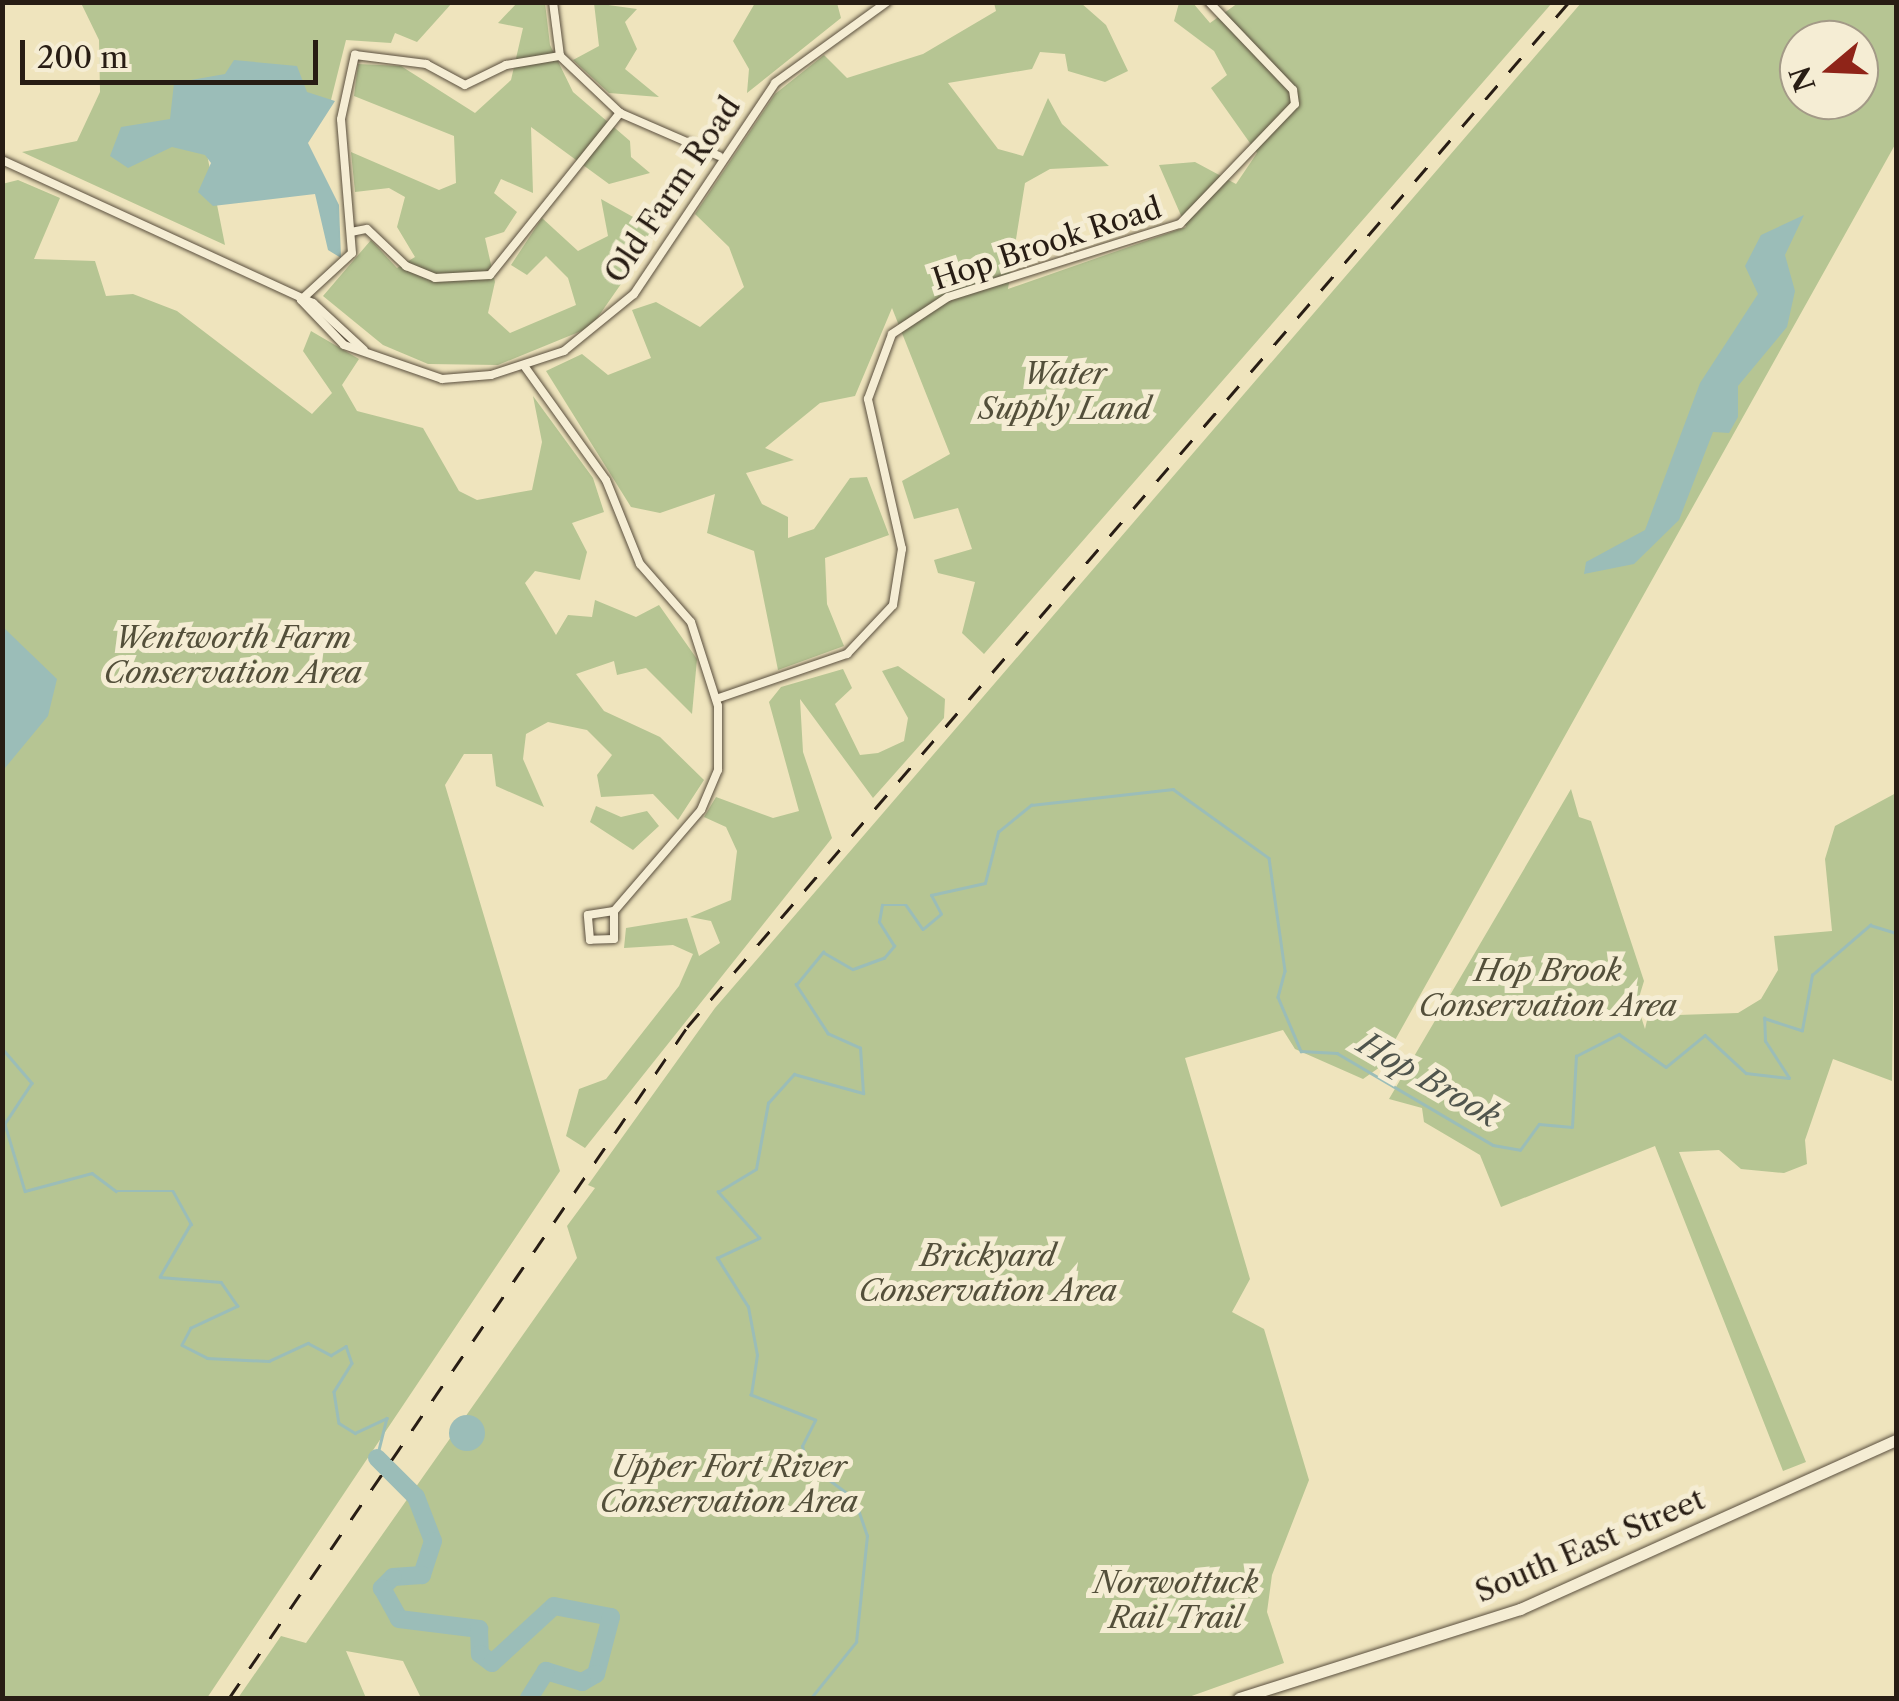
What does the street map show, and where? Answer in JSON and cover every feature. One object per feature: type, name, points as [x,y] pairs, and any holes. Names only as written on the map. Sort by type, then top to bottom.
[{"type":"main road","name":"South East Street","points":[[1239,1698],[1524,1607],[1896,1440]]},
{"type":"street","points":[[554,2],[560,56],[620,113],[719,156]]},
{"type":"street","name":"Old Farm Road","points":[[300,300],[312,320],[368,353],[442,379],[526,367],[582,340],[634,294],[719,156],[778,79],[886,2]]},
{"type":"street","name":"Hop Brook Road","points":[[716,699],[847,654],[892,606],[902,549],[868,399],[892,334],[935,302],[1180,224],[1299,98],[1209,2]]},
{"type":"street","points":[[300,300],[348,260],[351,232],[340,119],[350,58],[384,52],[465,85],[493,70],[560,56]]},
{"type":"street","points":[[351,232],[366,229],[406,266],[435,278],[490,275],[620,113]]},
{"type":"street","name":"Old Farm Road","points":[[2,160],[300,300],[368,353]]},
{"type":"street","points":[[526,367],[606,480],[640,564],[691,622],[716,699],[720,752],[707,798],[614,911],[614,939],[590,940],[588,915],[614,911]]},
{"type":"green space","points":[[81,3],[452,3],[417,42],[395,33],[391,43],[346,40],[330,104],[202,129],[225,245],[22,152],[77,141],[100,92],[99,40]]},
{"type":"green space","points":[[517,3],[545,3],[550,45],[573,92],[630,141],[631,157],[650,173],[609,184],[531,127],[533,193],[501,179],[494,193],[517,212],[504,232],[485,238],[495,282],[488,313],[510,333],[576,305],[568,278],[546,256],[527,275],[511,265],[542,218],[578,251],[608,236],[601,199],[658,231],[591,327],[498,365],[428,364],[383,345],[323,296],[371,240],[397,268],[415,257],[397,227],[405,197],[389,188],[355,192],[351,152],[439,190],[456,183],[454,136],[354,96],[358,64],[401,66],[475,113],[511,80],[523,28],[498,23]]},
{"type":"green space","points":[[594,3],[637,9],[625,22],[637,49],[625,69],[659,97],[609,93],[573,60],[599,46]]},
{"type":"green space","points":[[755,3],[837,3],[841,18],[747,93],[749,69],[733,41]]},
{"type":"green space","name":"Water Supply Land","points":[[994,3],[1081,3],[1106,25],[1128,71],[1105,82],[1068,71],[1065,54],[1040,52],[1032,69],[948,83],[998,149],[1023,156],[1048,98],[1062,124],[1109,166],[1050,169],[1025,183],[1008,289],[1186,227],[1159,165],[1195,162],[1236,184],[1257,153],[1211,88],[1227,75],[1214,51],[1174,21],[1179,3],[1193,3],[1210,23],[1238,3],[1552,3],[984,654],[962,633],[975,582],[938,573],[934,560],[972,549],[958,508],[914,519],[902,481],[950,454],[892,308],[855,396],[820,403],[765,448],[794,460],[746,473],[762,504],[788,517],[788,538],[814,529],[850,478],[867,477],[889,535],[825,558],[827,604],[844,646],[778,670],[754,551],[707,533],[715,494],[660,513],[631,507],[546,371],[582,354],[608,375],[651,358],[632,310],[656,302],[700,327],[744,287],[729,247],[695,214],[775,94],[824,55],[847,78],[923,54],[996,11]]},
{"type":"green space","name":"Brickyard Conservation Area","points":[[1581,3],[1896,3],[1896,143],[1380,1067],[1363,1079],[1295,1049],[1283,1030],[1185,1058],[1250,1279],[1232,1312],[1264,1329],[1309,1480],[1272,1575],[1267,1612],[1284,1663],[1186,1698],[421,1698],[403,1661],[346,1651],[366,1698],[238,1698],[281,1636],[306,1643],[577,1258],[567,1226],[595,1188],[588,1185],[715,1008]]},
{"type":"green space","name":"Wentworth Farm Conservation Area","points":[[18,180],[60,198],[34,259],[95,261],[106,296],[133,294],[177,311],[312,414],[332,393],[303,351],[311,331],[359,359],[342,385],[357,411],[423,428],[459,491],[477,500],[532,490],[542,442],[533,396],[593,478],[604,512],[572,523],[587,552],[580,580],[535,571],[525,583],[556,635],[568,615],[592,617],[595,600],[636,617],[659,605],[697,659],[692,714],[646,668],[617,675],[614,661],[576,674],[604,711],[660,737],[704,780],[678,820],[653,794],[601,797],[597,775],[612,755],[587,730],[548,722],[526,734],[523,759],[544,807],[496,786],[492,754],[464,754],[445,785],[560,1171],[207,1698],[3,1698],[2,184]]},
{"type":"green space","points":[[898,666],[945,699],[944,718],[873,798],[800,699],[803,752],[832,838],[585,1148],[566,1136],[579,1089],[606,1079],[679,986],[693,954],[673,945],[624,948],[626,928],[687,918],[699,956],[720,943],[711,921],[690,917],[731,900],[737,851],[726,827],[704,817],[716,797],[773,818],[799,811],[769,702],[781,687],[843,669],[852,688],[835,704],[860,755],[878,753],[904,741],[908,718],[882,671]]},
{"type":"green space","name":"Hop Brook Conservation Area","points":[[1571,789],[1579,817],[1591,821],[1644,981],[1637,1004],[1645,1029],[1648,1016],[1738,1013],[1761,999],[1778,970],[1774,936],[1832,931],[1825,859],[1835,826],[1896,793],[1892,1081],[1833,1059],[1805,1140],[1807,1164],[1784,1173],[1741,1169],[1719,1150],[1679,1152],[1806,1462],[1783,1471],[1655,1146],[1501,1207],[1480,1155],[1424,1122],[1422,1108],[1389,1099]]},
{"type":"green space","points":[[596,806],[621,817],[647,811],[659,826],[633,850],[590,822]]},
{"type":"water","points":[[234,60],[297,66],[307,92],[335,101],[308,143],[339,205],[341,258],[328,250],[315,194],[213,206],[198,192],[211,163],[205,155],[172,147],[128,168],[110,156],[121,127],[170,119],[174,83],[225,74]]},
{"type":"water","points":[[1804,215],[1785,255],[1795,291],[1787,327],[1738,386],[1738,417],[1729,433],[1713,432],[1679,520],[1634,564],[1584,574],[1586,562],[1645,530],[1700,383],[1758,294],[1745,266],[1761,235]]},
{"type":"water","points":[[2,626],[57,679],[48,716],[5,768]]},
{"type":"water","points":[[467,1415],[480,1420],[485,1433],[480,1446],[467,1451],[454,1446],[449,1433],[454,1420]]},
{"type":"waterway","name":"Hop Brook","points":[[811,1698],[856,1642],[867,1536],[854,1499],[806,1463],[802,1446],[815,1420],[751,1395],[757,1355],[748,1307],[717,1258],[759,1238],[718,1192],[756,1169],[768,1103],[794,1074],[863,1093],[860,1048],[828,1034],[796,985],[823,952],[853,969],[884,958],[894,946],[879,922],[882,905],[906,905],[923,929],[941,914],[931,895],[985,883],[998,832],[1031,805],[1173,789],[1269,858],[1285,971],[1278,997],[1301,1051],[1337,1053],[1493,1145],[1520,1150],[1539,1124],[1572,1127],[1576,1056],[1619,1034],[1666,1067],[1705,1035],[1746,1073],[1789,1078],[1765,1041],[1764,1018],[1802,1030],[1812,975],[1870,925],[1896,933]]},
{"type":"waterway","points":[[2,1048],[32,1083],[5,1124],[25,1191],[92,1173],[116,1191],[173,1191],[191,1224],[160,1277],[221,1282],[238,1306],[191,1328],[182,1345],[207,1358],[269,1361],[308,1343],[331,1355],[346,1346],[352,1363],[334,1392],[339,1423],[355,1433],[387,1418],[377,1458]]},
{"type":"waterway","points":[[377,1458],[416,1497],[433,1541],[422,1575],[393,1577],[382,1588],[399,1619],[479,1629],[480,1654],[492,1663],[554,1606],[611,1617],[596,1674],[582,1682],[546,1671],[529,1698]]},
{"type":"railway","points":[[229,1698],[687,1027],[1569,2]]},
{"type":"park label","name":"Upper Fort River Conservation Area","points":[[729,1484]]},
{"type":"park label","name":"Norwottuck Rail Trail","points":[[1176,1600]]}]
